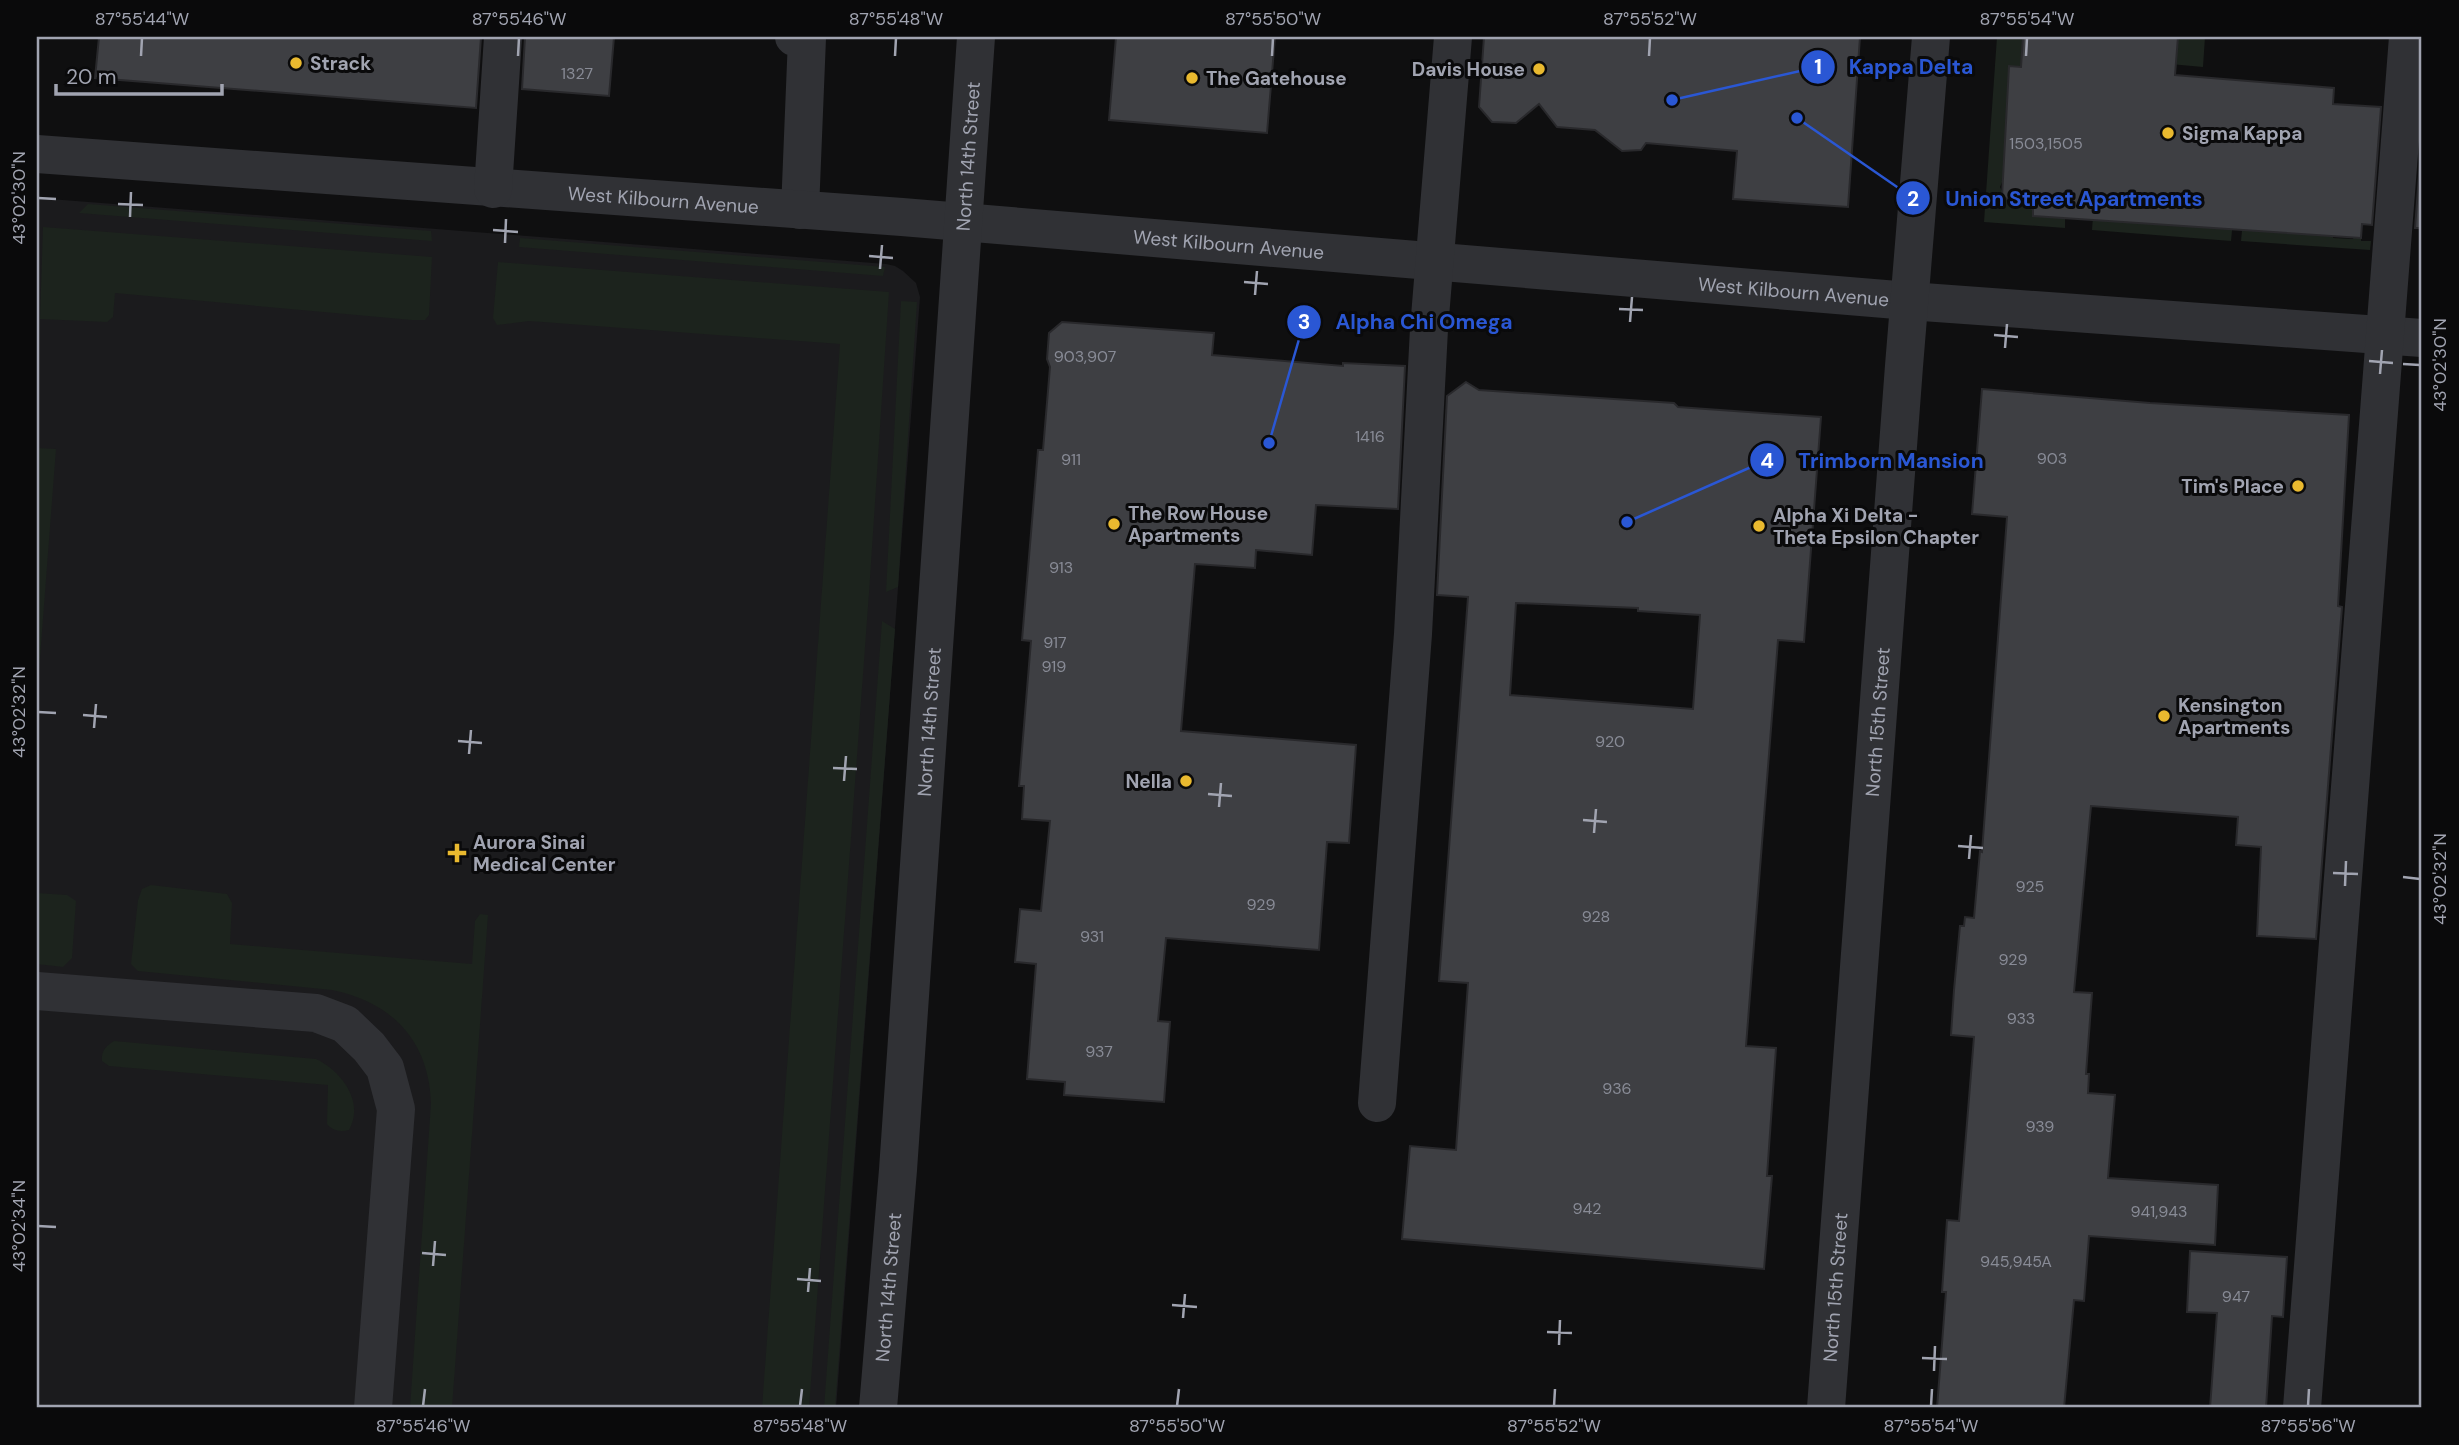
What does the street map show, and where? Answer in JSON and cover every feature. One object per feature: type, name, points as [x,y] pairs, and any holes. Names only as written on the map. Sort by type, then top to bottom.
[{"type":"street","points":[[493,189],[503,37]]},
{"type":"street","points":[[794,37],[807,38],[800,210]]},
{"type":"street","name":"North 14th Street","points":[[878,1408],[900,1142],[976,37]]},
{"type":"street","points":[[1377,1103],[1413,634],[1434,262],[1453,37]]},
{"type":"street","name":"North 15th Street","points":[[1826,1408],[1931,37]]},
{"type":"street","points":[[2302,1408],[2408,37]]},
{"type":"street","name":"West Kilbourn Avenue","points":[[37,154],[800,210],[1909,301],[2422,338]]},
{"type":"street","points":[[37,991],[316,1013],[345,1024],[369,1047],[385,1068],[396,1109],[373,1408]]},
{"type":"shaded area","points":[[1997,37],[2023,37],[2023,45],[2176,57],[2178,37],[2205,37],[2203,67],[2093,57],[2091,71],[2009,66],[2007,97],[2013,98],[2006,124],[2005,175],[2000,187],[2006,199],[2065,218],[2065,228],[1984,222]]},
{"type":"shaded area","points":[[2102,88],[2234,210],[2231,241],[2092,230]]},
{"type":"shaded area","name":"Aurora Sinai Medical Center","points":[[37,198],[886,264],[903,271],[916,283],[920,297],[836,1408],[37,1408]]},
{"type":"shaded area","points":[[88,204],[431,231],[432,241],[79,213]]},
{"type":"shaded area","points":[[2244,210],[2333,233],[2333,238],[2353,239],[2354,235],[2361,236],[2361,241],[2371,241],[2370,250],[2241,241]]},
{"type":"shaded area","points":[[43,227],[432,257],[429,315],[425,320],[412,320],[115,293],[113,317],[107,322],[40,319]]},
{"type":"shaded area","points":[[520,238],[885,267],[883,276],[519,247]]},
{"type":"shaded area","points":[[498,262],[889,292],[809,1408],[762,1408],[840,344],[529,321],[497,325],[493,318]]},
{"type":"shaded area","points":[[901,301],[917,302],[898,587],[886,592]]},
{"type":"shaded area","points":[[37,448],[56,449],[37,697]]},
{"type":"shaded area","points":[[882,621],[895,629],[835,1408],[824,1408]]},
{"type":"shaded area","points":[[151,885],[227,894],[232,903],[230,944],[472,964],[475,921],[480,914],[488,915],[452,1408],[410,1408],[431,1103],[429,1081],[415,1043],[389,1015],[372,1004],[332,990],[138,971],[131,964],[138,900],[142,889]]},
{"type":"shaded area","points":[[37,893],[67,895],[76,901],[72,958],[63,967],[37,964]]},
{"type":"shaded area","points":[[114,1041],[316,1059],[334,1071],[348,1088],[354,1108],[353,1119],[349,1130],[337,1130],[327,1124],[328,1085],[109,1066],[102,1061],[102,1054]]},
{"type":"building","name":"Strack","points":[[99,37],[481,37],[476,108],[95,78]]},
{"type":"building","points":[[525,37],[614,37],[609,96],[522,89]]},
{"type":"building","name":"The Gatehouse","points":[[1116,37],[1275,37],[1267,133],[1109,120]]},
{"type":"building","points":[[1484,37],[1860,37],[1848,207],[1733,199],[1737,151],[1646,143],[1641,150],[1622,151],[1595,130],[1557,127],[1539,104],[1516,123],[1492,122],[1479,107]]},
{"type":"building","points":[[2023,37],[2178,37],[2175,75],[2334,88],[2333,104],[2381,107],[2372,225],[2362,224],[2361,238],[2033,216],[2033,209],[2002,197],[2009,66],[2021,67]]},
{"type":"building","points":[[2422,136],[2422,228],[2415,228]]},
{"type":"building","points":[[1062,322],[1214,333],[1212,355],[1343,366],[1343,363],[1405,366],[1398,509],[1316,505],[1312,555],[1256,550],[1255,568],[1195,564],[1181,731],[1356,745],[1349,843],[1327,842],[1319,950],[1166,938],[1158,1021],[1170,1022],[1164,1102],[1064,1095],[1065,1082],[1027,1079],[1036,964],[1015,962],[1020,909],[1041,911],[1050,821],[1022,819],[1024,786],[1019,786],[1031,641],[1022,640],[1038,450],[1043,450],[1050,367],[1047,359],[1049,333]]},
{"type":"building","points":[[1466,382],[1479,390],[1674,403],[1678,407],[1821,417],[1804,642],[1778,640],[1746,1046],[1776,1048],[1767,1176],[1772,1176],[1764,1269],[1402,1239],[1410,1146],[1456,1150],[1468,983],[1439,981],[1468,597],[1437,595],[1447,396]],"holes":[[[1516,603],[1638,608],[1638,611],[1700,615],[1693,709],[1510,695]]]},
{"type":"building","points":[[1982,389],[2349,415],[2338,606],[2342,607],[2316,939],[2257,936],[2261,847],[2236,845],[2238,817],[2091,806],[2074,992],[2092,993],[2086,1074],[2089,1074],[2088,1093],[2115,1095],[2108,1178],[2218,1185],[2215,1245],[2089,1236],[2084,1301],[2074,1300],[2064,1408],[1937,1408],[1946,1292],[1942,1292],[1947,1220],[1959,1221],[1974,1037],[1951,1035],[1954,990],[1960,926],[1964,926],[1965,917],[1974,918],[1980,851],[1982,852],[2007,517],[1972,514]]},
{"type":"building","points":[[2190,1251],[2287,1257],[2283,1317],[2272,1316],[2266,1408],[2210,1408],[2217,1313],[2187,1312]]},
{"type":"place","name":"Strack","points":[[296,63]]},
{"type":"place","name":"Davis House","points":[[1539,69]]},
{"type":"place","name":"The Gatehouse","points":[[1192,78]]},
{"type":"place","name":"Kappa Delta","points":[[1672,100]]},
{"type":"place","name":"Union Street Apartments","points":[[1797,118]]},
{"type":"place","name":"Sigma Kappa","points":[[2168,133]]},
{"type":"place","name":"Alpha Chi Omega","points":[[1269,443]]},
{"type":"place","name":"Tim's Place","points":[[2298,486]]},
{"type":"place","name":"Trimborn Mansion","points":[[1627,522]]},
{"type":"place","name":"The Row House Apartments","points":[[1114,524]]},
{"type":"place","name":"Alpha Xi Delta - Theta Epsilon Chapter","points":[[1759,526]]},
{"type":"place","name":"Kensington Apartments","points":[[2164,716]]},
{"type":"place","name":"Nella","points":[[1186,781]]},
{"type":"place","name":"Aurora Sinai Medical Center","points":[[457,853]]}]
